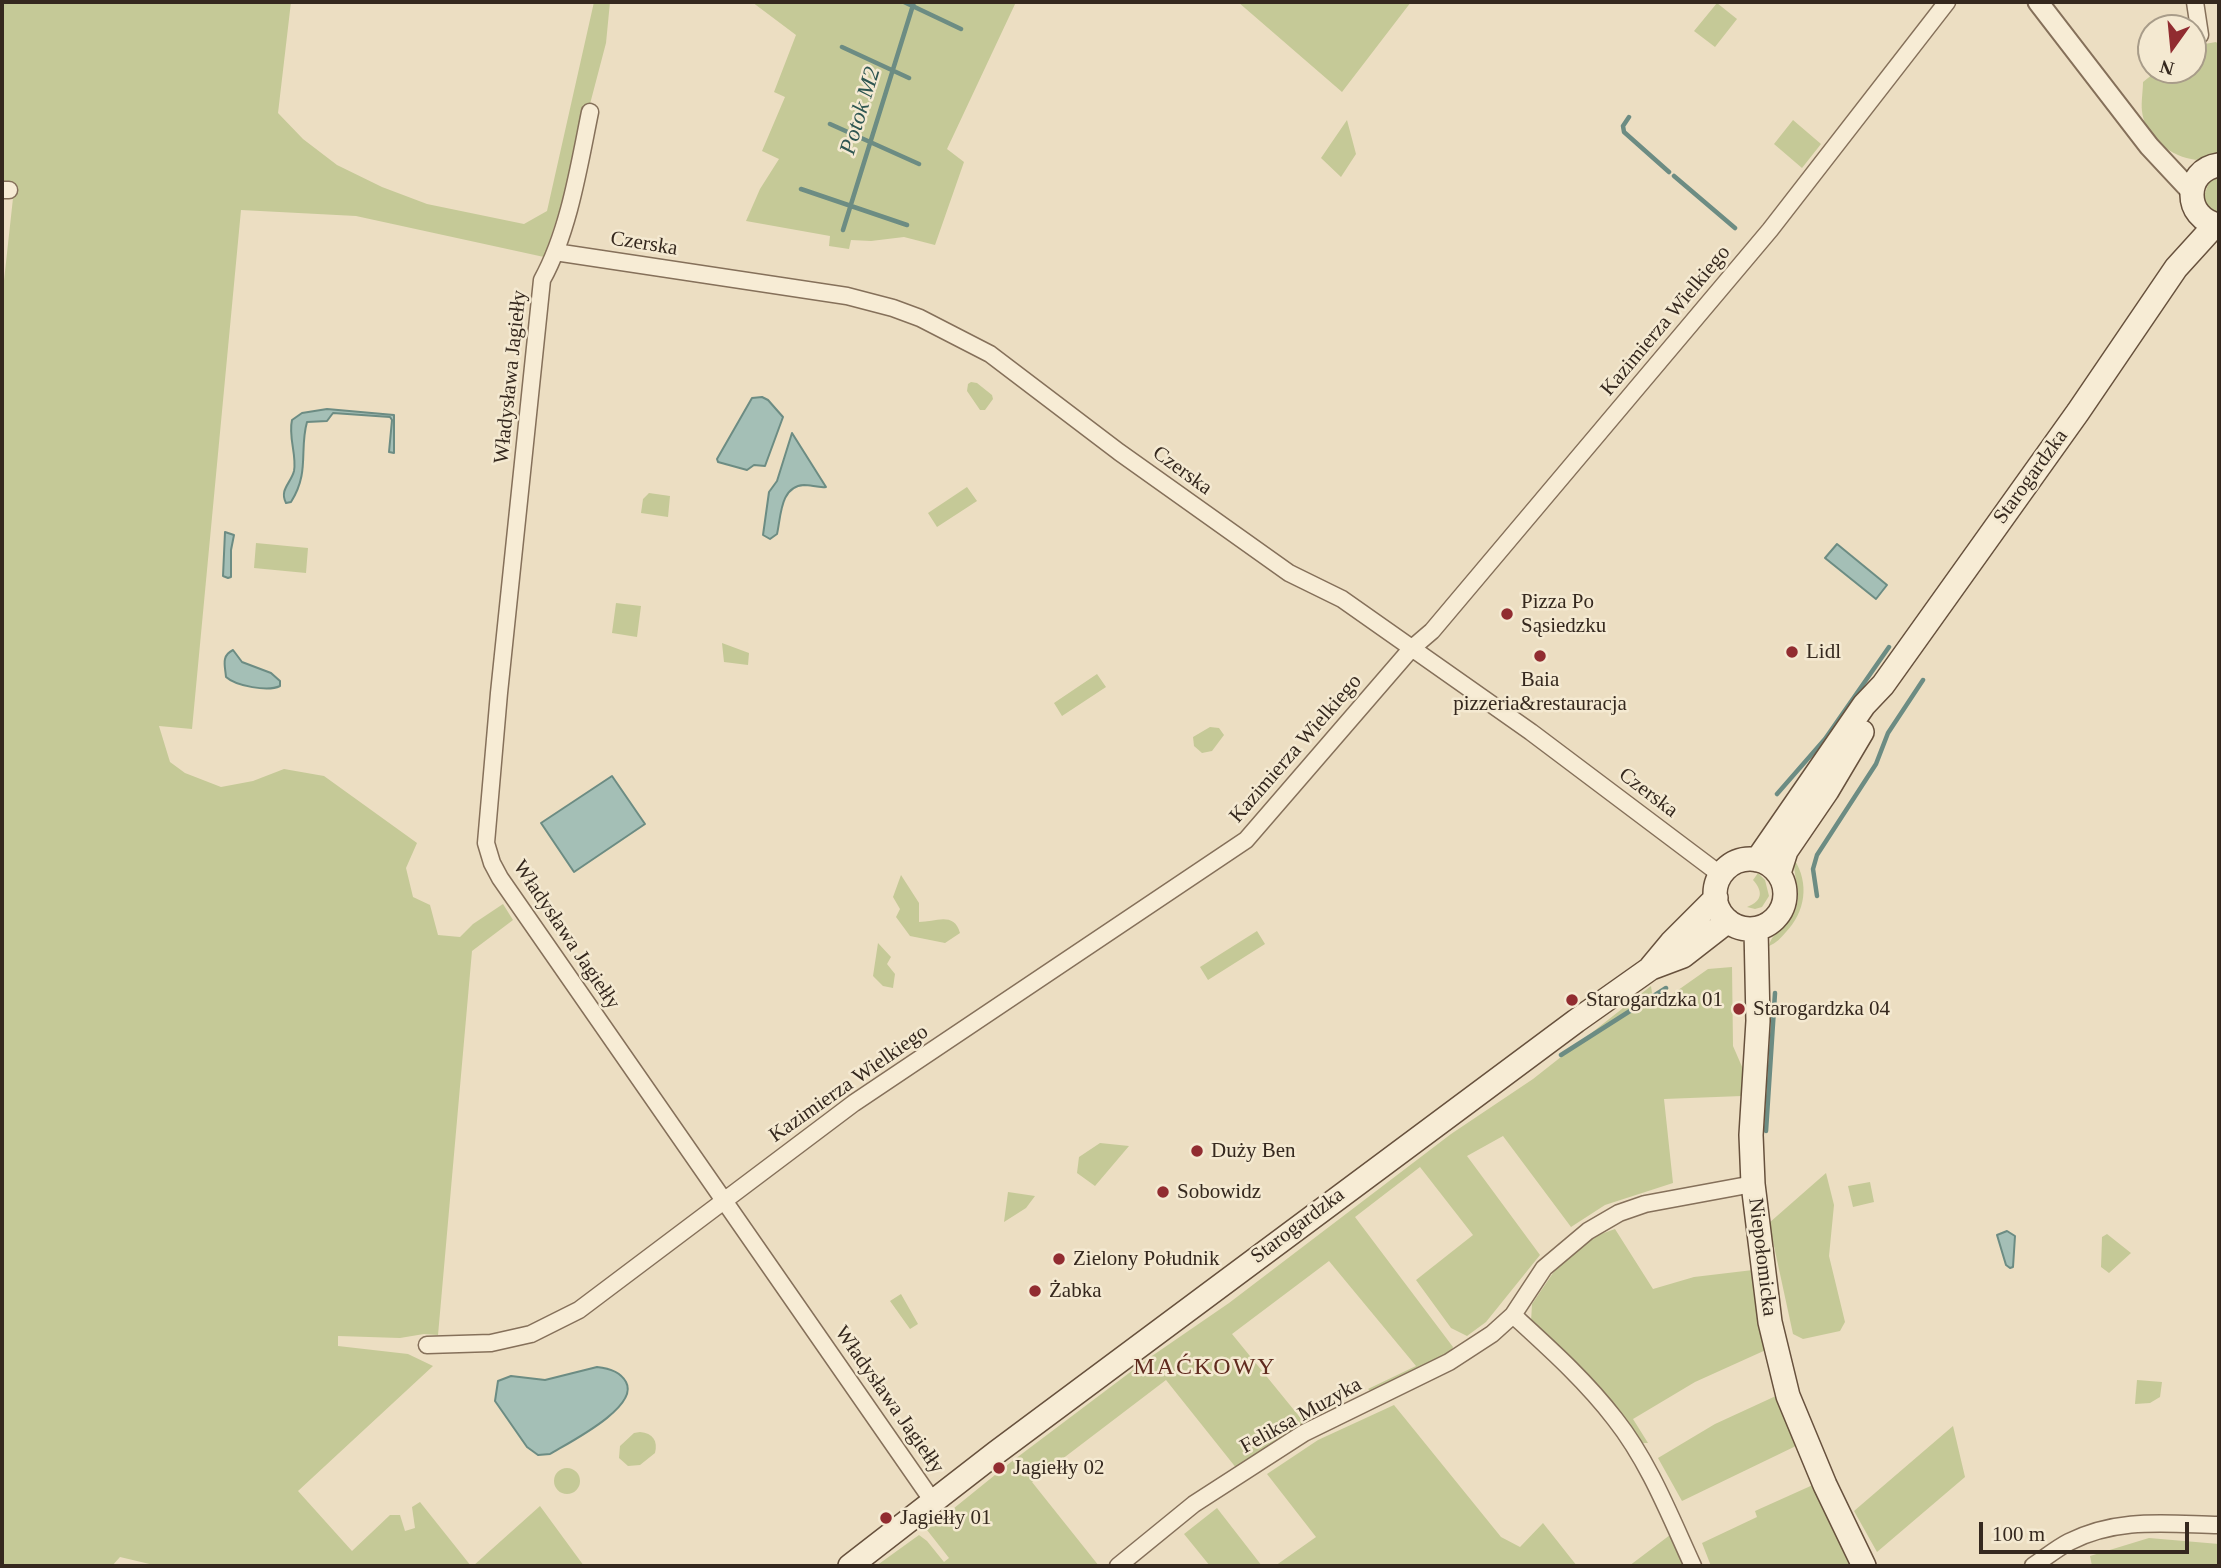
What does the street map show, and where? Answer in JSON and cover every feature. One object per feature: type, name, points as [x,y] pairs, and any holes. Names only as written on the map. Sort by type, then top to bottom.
[{"type":"main road","points":[[2204,176],[2192,199],[2211,221]]},
{"type":"main road","name":"Starogardzka","points":[[1757,860],[1864,705],[1883,684],[2211,221]]},
{"type":"main road","name":"Starogardzka","points":[[1779,873],[1786,851],[1828,791],[1874,712],[1883,684]]},
{"type":"main road","points":[[1757,860],[1779,873],[1785,896],[1783,907],[1768,925],[1746,929],[1728,921],[1718,907],[1716,886],[1721,875],[1737,862],[1757,860]]},
{"type":"main road","name":"Starogardzka","points":[[850,1566],[1008,1443],[1315,1213],[1651,968],[1671,943],[1716,898]]},
{"type":"main road","name":"Starogardzka","points":[[1651,968],[1683,957],[1728,921]]},
{"type":"main road","name":"Niepołomicka","points":[[1756,929],[1758,1021],[1751,1135],[1756,1225],[1772,1329],[1788,1396],[1825,1485],[1864,1566]]},
{"type":"street","name":"Kazimierza Wielkiego","points":[[427,1345],[491,1343],[531,1334],[603,1294],[854,1103],[1246,840],[1411,649],[1432,631],[1716,294],[1947,2]]},
{"type":"street","points":[[2038,2],[2149,146],[2165,160],[2204,176]]},
{"type":"street","name":"Władysława Jagiełły","points":[[590,112],[576,178],[555,251],[542,280],[486,843],[500,878],[934,1503]]},
{"type":"street","name":"Czerska","points":[[555,251],[847,296],[893,308],[960,336],[990,354],[1119,452],[1289,573],[1342,599],[1531,732],[1721,875]]},
{"type":"street","name":"Feliksa Muzyka","points":[[1118,1566],[1194,1504],[1304,1433],[1449,1362],[1492,1334],[1513,1315],[1544,1268],[1588,1231],[1619,1213],[1644,1204],[1753,1184]]},
{"type":"street","points":[[1513,1315],[1567,1364],[1616,1420],[1652,1477],[1693,1566]]},
{"type":"street","points":[[2033,1566],[2068,1542],[2118,1525],[2152,1522],[2219,1525]]},
{"type":"green space","points":[[2,2],[291,2],[278,113],[303,139],[337,165],[382,187],[427,204],[524,224],[547,211],[594,2],[610,2],[606,43],[590,104],[584,108],[568,185],[544,257],[356,216],[241,210],[192,729],[159,726],[170,762],[185,773],[221,787],[253,781],[284,769],[324,776],[417,843],[406,868],[413,897],[430,905],[438,935],[460,937],[473,924],[503,904],[513,920],[472,951],[438,1335],[400,1338],[338,1336],[338,1346],[408,1354],[433,1366],[298,1491],[352,1551],[390,1515],[400,1515],[405,1531],[415,1528],[412,1507],[420,1502],[471,1566],[158,1566],[120,1557],[112,1566],[2,1566],[2,299],[14,189],[2,188]]},
{"type":"green space","points":[[752,2],[1016,2],[947,149],[964,162],[935,245],[904,237],[871,241],[851,240],[849,249],[829,246],[830,236],[746,221],[760,189],[779,159],[762,151],[785,97],[774,92],[796,35]]},
{"type":"green space","points":[[1238,2],[1411,2],[1342,92]]},
{"type":"green space","points":[[1717,3],[1737,19],[1715,47],[1694,31]]},
{"type":"green space","points":[[2216,42],[2219,45],[2219,157],[2201,160],[2174,153],[2152,135],[2142,111],[2143,84],[2207,84],[2207,44]]},
{"type":"green space","points":[[1347,120],[1356,154],[1341,177],[1321,158]]},
{"type":"green space","points":[[1793,120],[1821,144],[1802,168],[1774,144]]},
{"type":"green space","points":[[2219,177],[2219,214],[2209,210],[2204,196],[2209,182]]},
{"type":"green space","points":[[971,382],[977,383],[992,395],[993,399],[985,410],[980,410],[967,391]]},
{"type":"green space","points":[[967,487],[977,501],[937,527],[928,513]]},
{"type":"green space","points":[[649,493],[670,496],[668,517],[641,513],[643,499]]},
{"type":"green space","points":[[256,543],[308,548],[306,573],[254,568]]},
{"type":"green space","points":[[616,603],[641,606],[637,637],[612,633]]},
{"type":"green space","points":[[722,643],[749,653],[748,665],[724,662]]},
{"type":"green space","points":[[1097,674],[1106,687],[1062,716],[1054,703]]},
{"type":"green space","points":[[1210,727],[1219,728],[1224,735],[1212,751],[1202,753],[1194,746],[1193,737]]},
{"type":"green space","points":[[1794,859],[1804,888],[1801,907],[1792,924],[1769,946],[1796,908],[1798,894]]},
{"type":"green space","points":[[1758,873],[1765,880],[1769,896],[1762,907],[1755,909],[1747,907],[1759,899],[1759,888],[1753,880]]},
{"type":"green space","points":[[901,875],[919,903],[919,922],[949,920],[957,926],[960,933],[945,943],[910,936],[896,917],[900,909],[893,897]]},
{"type":"green space","points":[[1257,931],[1265,944],[1208,980],[1200,967]]},
{"type":"green space","points":[[878,943],[891,957],[887,964],[895,974],[893,988],[883,986],[873,976]]},
{"type":"green space","points":[[1732,967],[1733,1046],[1743,1069],[1742,1096],[1664,1099],[1673,1183],[1605,1205],[1571,1227],[1503,1136],[1467,1156],[1540,1255],[1486,1322],[1467,1336],[1451,1328],[1416,1280],[1473,1235],[1420,1167],[1355,1217],[1453,1347],[1450,1354],[1372,1392],[1368,1389],[1416,1366],[1329,1261],[1232,1334],[1307,1426],[1237,1469],[1166,1380],[1032,1482],[1099,1566],[876,1566],[919,1535],[944,1562],[949,1558],[927,1530],[1011,1462],[1149,1358],[1229,1303],[1451,1134],[1533,1079],[1651,986],[1654,1007],[1708,969]]},
{"type":"green space","points":[[1100,1143],[1129,1146],[1095,1186],[1077,1173],[1079,1157]]},
{"type":"green space","points":[[1826,1173],[1834,1205],[1829,1256],[1845,1322],[1840,1331],[1803,1339],[1793,1334],[1769,1223]]},
{"type":"green space","points":[[1870,1182],[1874,1202],[1853,1207],[1848,1186]]},
{"type":"green space","points":[[1008,1192],[1035,1196],[1026,1208],[1004,1222]]},
{"type":"green space","points":[[1615,1229],[1653,1289],[1694,1277],[1753,1270],[1768,1349],[1695,1382],[1633,1419],[1648,1443],[1643,1443],[1604,1396],[1531,1322],[1532,1304],[1553,1273],[1587,1239]]},
{"type":"green space","points":[[2107,1234],[2131,1253],[2109,1273],[2101,1267],[2102,1237]]},
{"type":"green space","points":[[901,1294],[918,1324],[910,1329],[890,1301]]},
{"type":"green space","points":[[2137,1380],[2162,1382],[2160,1397],[2150,1403],[2135,1404]]},
{"type":"green space","points":[[1778,1395],[1798,1445],[1682,1501],[1658,1458],[1715,1424]]},
{"type":"green space","points":[[1394,1405],[1501,1537],[1520,1547],[1543,1523],[1577,1566],[1275,1566],[1316,1537],[1267,1474],[1318,1440]]},
{"type":"green space","points":[[1953,1426],[1965,1477],[1877,1552],[1854,1511]]},
{"type":"green space","points":[[640,1432],[654,1438],[655,1453],[640,1465],[628,1466],[619,1458],[620,1446],[634,1433]]},
{"type":"green space","points":[[567,1468],[576,1472],[580,1481],[576,1490],[567,1494],[558,1490],[554,1481],[558,1472]]},
{"type":"green space","points":[[1815,1484],[1852,1566],[1711,1566],[1702,1543],[1757,1517],[1755,1511]]},
{"type":"green space","points":[[540,1506],[584,1566],[473,1566]]},
{"type":"green space","points":[[1217,1508],[1262,1566],[1210,1566],[1184,1534]]},
{"type":"green space","points":[[1670,1535],[1683,1566],[1629,1566]]},
{"type":"green space","points":[[2149,1538],[2219,1544],[2219,1566],[2092,1566],[2090,1556]]},
{"type":"water","points":[[762,397],[783,417],[765,466],[754,465],[747,470],[718,462],[717,459],[752,398]]},
{"type":"water","points":[[327,409],[394,415],[394,453],[389,452],[390,417],[333,413],[327,421],[307,422],[300,481],[291,502],[286,503],[284,494],[295,465],[292,420],[302,413]]},
{"type":"water","points":[[792,433],[826,487],[804,485],[790,491],[783,504],[777,534],[770,539],[763,535],[769,492],[777,481]]},
{"type":"water","points":[[225,532],[234,535],[231,577],[228,578],[223,576]]},
{"type":"water","points":[[1837,544],[1887,585],[1876,599],[1825,558]]},
{"type":"water","points":[[233,650],[242,662],[271,673],[280,681],[280,686],[252,687],[226,677],[225,658]]},
{"type":"water","points":[[612,776],[645,824],[574,872],[541,823]]},
{"type":"water","points":[[2007,1231],[2015,1236],[2013,1267],[2010,1268],[2006,1265],[1997,1235]]},
{"type":"water","points":[[597,1367],[613,1371],[626,1382],[627,1392],[623,1402],[586,1433],[550,1454],[538,1455],[527,1447],[495,1401],[498,1381],[511,1376],[545,1380]]},
{"type":"waterway","points":[[904,2],[961,29]]},
{"type":"waterway","name":"Potok M2","points":[[843,230],[914,2]]},
{"type":"waterway","points":[[842,47],[909,78]]},
{"type":"waterway","points":[[1629,117],[1623,126],[1624,132],[1669,172]]},
{"type":"waterway","points":[[830,124],[919,164]]},
{"type":"waterway","points":[[1674,176],[1735,228]]},
{"type":"waterway","name":"Potok M2","points":[[801,189],[907,225]]},
{"type":"waterway","points":[[1777,794],[1825,739],[1889,647]]},
{"type":"waterway","points":[[1817,896],[1813,869],[1817,855],[1876,764],[1888,733],[1923,680]]},
{"type":"waterway","points":[[1561,1055],[1666,988]]},
{"type":"waterway","points":[[1766,1131],[1775,993]]},
{"type":"place","name":"Pizza Po Sąsiedzku","points":[[1507,614]]},
{"type":"place","name":"Lidl","points":[[1792,652]]},
{"type":"place","name":"Baia pizzeria&restauracja","points":[[1540,656]]},
{"type":"place","name":"Starogardzka 01","points":[[1572,1000]]},
{"type":"place","name":"Starogardzka 04","points":[[1739,1009]]},
{"type":"place","name":"Duży Ben","points":[[1197,1151]]},
{"type":"place","name":"Sobowidz","points":[[1163,1192]]},
{"type":"place","name":"Zielony Południk","points":[[1059,1259]]},
{"type":"place","name":"Żabka","points":[[1035,1291]]},
{"type":"place","name":"Jagiełły 02","points":[[999,1468]]},
{"type":"place","name":"Jagiełły 01","points":[[886,1518]]},
{"type":"district","name":"MAĆKOWY","points":[[1205,1368]]}]
